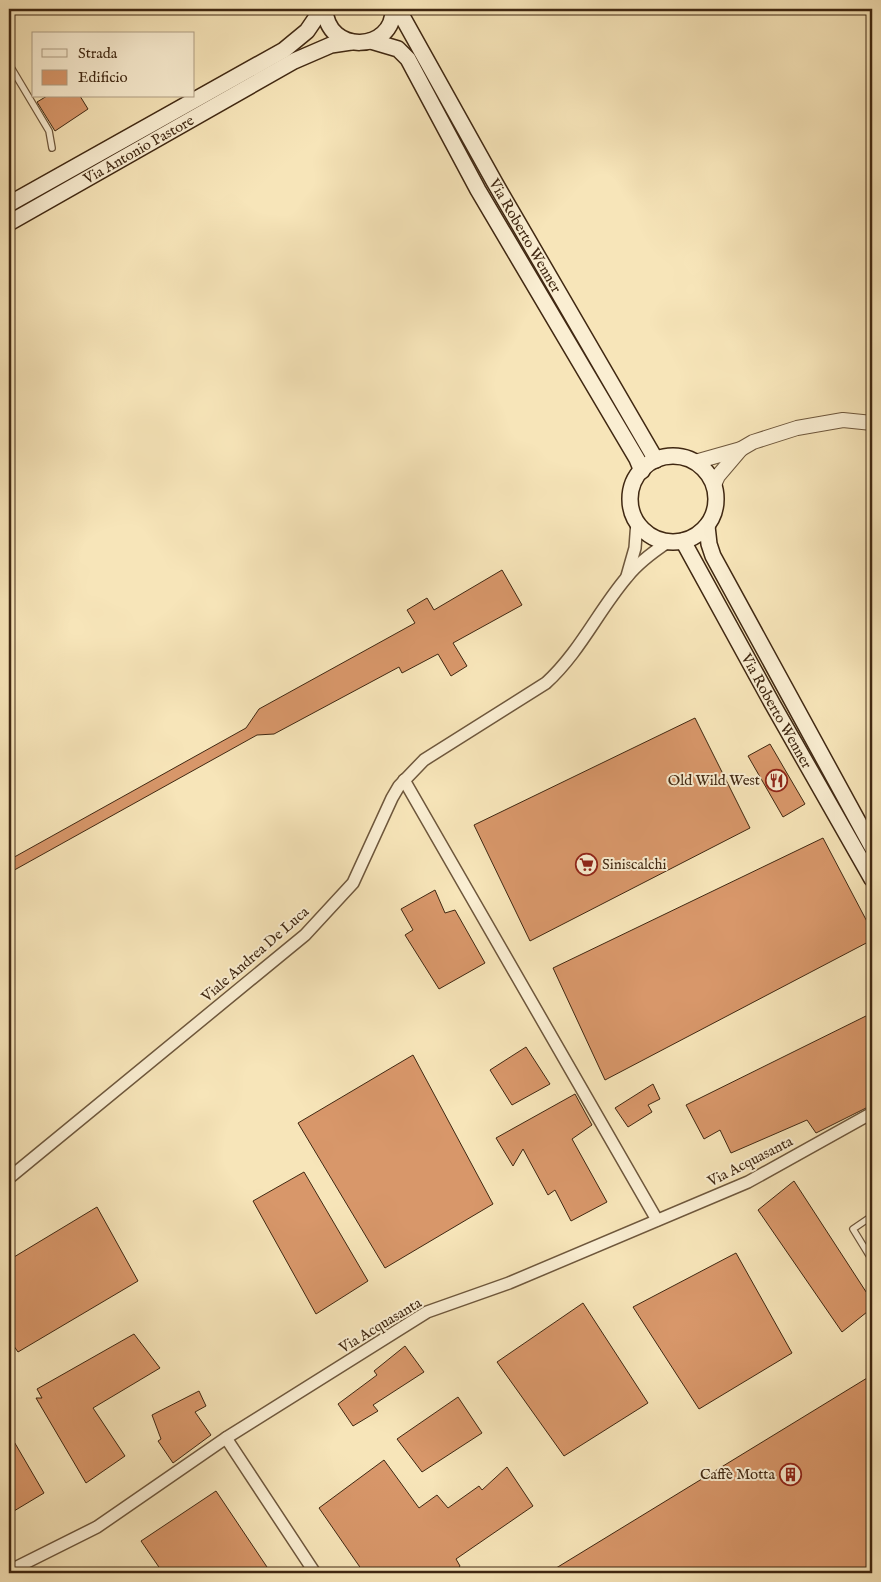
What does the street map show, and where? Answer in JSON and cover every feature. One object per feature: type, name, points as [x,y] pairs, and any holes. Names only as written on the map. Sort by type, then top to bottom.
[{"type":"main road","points":[[324,9],[330,27],[338,36],[351,42]]},
{"type":"main road","name":"Via Antonio Pastore","points":[[9,204],[284,50],[307,31],[324,9]]},
{"type":"main road","points":[[371,41],[385,31],[390,23],[393,9]]},
{"type":"main road","name":"Via Roberto Wenner","points":[[398,9],[495,183],[656,460]]},
{"type":"main road","name":"Via Roberto Wenner","points":[[351,42],[371,41],[398,49],[408,59],[478,190],[632,450],[642,471]]},
{"type":"main road","name":"Via Antonio Pastore","points":[[9,223],[294,61],[331,45],[351,42]]},
{"type":"main road","points":[[680,457],[695,462],[708,474],[714,485],[715,510],[707,526],[696,536],[675,542],[647,533],[637,521],[631,499],[634,484],[642,471],[656,460],[680,457]]},
{"type":"main road","name":"Via Roberto Wenner","points":[[707,526],[709,544],[713,556],[872,847]]},
{"type":"main road","name":"Via Roberto Wenner","points":[[675,542],[773,705],[872,878]]},
{"type":"street","points":[[695,462],[741,449],[773,434],[817,423],[843,420],[872,423]]},
{"type":"street","points":[[714,485],[718,476],[741,449]]},
{"type":"street","points":[[627,577],[635,548],[637,521]]},
{"type":"street","points":[[627,577],[645,558],[675,542]]},
{"type":"street","name":"Viale Andrea De Luca","points":[[9,1178],[305,935],[353,883],[392,798],[404,780],[432,755],[546,683],[563,667],[627,577]]},
{"type":"street","points":[[404,780],[657,1220]]},
{"type":"street","name":"Via Acquasanta","points":[[9,1571],[97,1527],[226,1438],[426,1312],[509,1283],[748,1182],[872,1113]]},
{"type":"street","points":[[226,1438],[315,1573]]},
{"type":"lane","points":[[9,64],[49,131],[52,148]]},
{"type":"lane","points":[[872,1216],[853,1229],[872,1260]]},
{"type":"building","points":[[44,98],[81,98],[88,109],[55,131],[37,102]]},
{"type":"building","points":[[502,570],[522,605],[453,643],[467,666],[451,676],[438,654],[402,673],[399,667],[274,734],[257,735],[9,873],[9,860],[246,728],[259,709],[415,623],[407,610],[427,598],[434,610]]},
{"type":"building","name":"Siniscalchi","points":[[695,718],[750,828],[530,941],[474,825]]},
{"type":"building","name":"Old Wild West","points":[[770,744],[805,804],[783,817],[748,756]]},
{"type":"building","points":[[823,838],[872,931],[872,940],[605,1080],[553,968]]},
{"type":"building","points":[[435,890],[445,913],[455,910],[485,963],[439,989],[405,935],[413,930],[401,909]]},
{"type":"building","points":[[872,1013],[872,1105],[816,1133],[807,1120],[731,1153],[720,1130],[704,1139],[686,1105]]},
{"type":"building","points":[[526,1047],[550,1084],[512,1105],[490,1070]]},
{"type":"building","points":[[413,1055],[493,1204],[385,1268],[298,1123]]},
{"type":"building","points":[[653,1084],[660,1099],[648,1105],[652,1112],[628,1127],[615,1108]]},
{"type":"building","points":[[575,1094],[592,1125],[572,1139],[607,1202],[571,1221],[555,1190],[548,1195],[523,1149],[513,1166],[496,1138]]},
{"type":"building","points":[[304,1172],[368,1281],[316,1314],[253,1201]]},
{"type":"building","points":[[794,1181],[872,1301],[872,1308],[842,1332],[758,1210]]},
{"type":"building","points":[[97,1207],[138,1281],[18,1352],[9,1339],[9,1260]]},
{"type":"building","points":[[736,1253],[792,1353],[699,1409],[633,1307]]},
{"type":"building","points":[[583,1303],[648,1403],[564,1456],[497,1362]]},
{"type":"building","points":[[134,1334],[160,1368],[93,1408],[125,1456],[86,1483],[36,1398],[42,1398],[37,1389]]},
{"type":"building","points":[[405,1346],[424,1372],[373,1405],[378,1411],[353,1426],[338,1404],[377,1375],[374,1371]]},
{"type":"building","name":"Caffè Motta","points":[[872,1375],[872,1573],[548,1573]]},
{"type":"building","points":[[199,1391],[206,1406],[195,1412],[211,1435],[173,1463],[158,1441],[161,1439],[152,1415]]},
{"type":"building","points":[[458,1397],[482,1433],[422,1472],[397,1439]]},
{"type":"building","points":[[9,1433],[44,1493],[9,1514]]},
{"type":"building","points":[[384,1460],[419,1508],[437,1495],[448,1508],[479,1486],[482,1490],[507,1467],[533,1506],[456,1559],[460,1566],[455,1573],[364,1573],[319,1508]]},
{"type":"building","points":[[216,1491],[271,1573],[163,1573],[141,1541]]},
{"type":"place","name":"Old Wild West","points":[[776,780]]},
{"type":"place","name":"Siniscalchi","points":[[586,864]]},
{"type":"place","name":"Caffè Motta","points":[[791,1474]]}]
